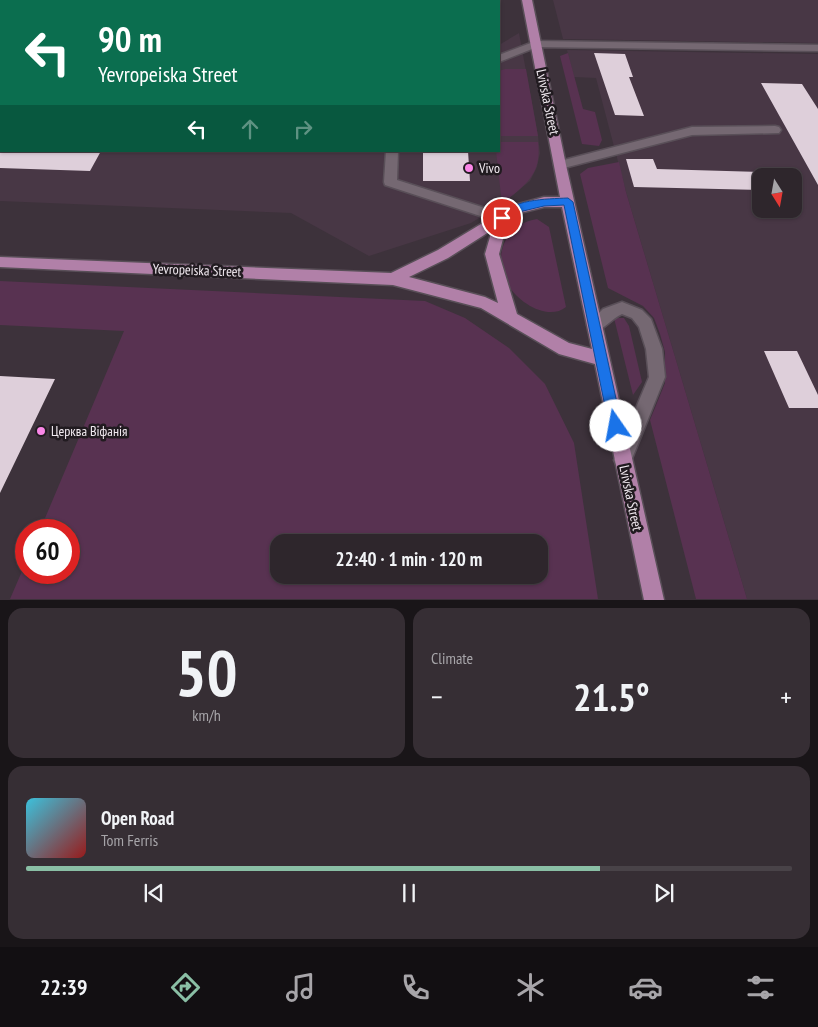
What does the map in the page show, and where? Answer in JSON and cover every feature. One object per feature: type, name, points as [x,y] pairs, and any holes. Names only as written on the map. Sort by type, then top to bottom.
[{"type":"main road","name":"Lvivska Street","points":[[527,0],[560,165],[654,600]]},
{"type":"main road","name":"Yevropeiska Street","points":[[393,279],[443,254],[516,209],[544,202],[568,202]]},
{"type":"main road","points":[[502,218],[492,254],[511,319]]},
{"type":"main road","name":"Yevropeiska Street","points":[[0,262],[393,279],[485,304],[565,349],[602,359]]},
{"type":"lane","points":[[500,59],[536,44],[818,48]]},
{"type":"lane","points":[[560,165],[692,131],[774,130]]},
{"type":"lane","points":[[392,152],[390,182],[502,218]]},
{"type":"lane","points":[[595,325],[608,313],[622,308],[637,314],[646,324],[654,349],[657,377],[623,460]]},
{"type":"shaded area","points":[[553,0],[818,0],[818,43],[563,39]]},
{"type":"shaded area","points":[[519,33],[538,136],[540,153],[537,167],[530,181],[502,204],[471,223],[369,256],[291,213],[0,201],[0,152],[500,152],[500,44]]},
{"type":"shaded area","points":[[567,50],[818,54],[818,599],[747,599],[626,192],[596,78],[574,77]]},
{"type":"shaded area","points":[[568,53],[583,109],[595,112],[602,140],[599,146],[582,144],[560,56]]},
{"type":"shaded area","points":[[526,69],[538,136],[500,136],[500,71]]},
{"type":"shaded area","points":[[500,142],[538,142],[539,153],[535,171],[518,191],[502,204],[496,152],[500,152]]},
{"type":"shaded area","points":[[619,162],[626,192],[747,599],[696,599],[650,420],[665,383],[665,352],[654,318],[643,306],[608,288],[580,174],[588,168]]},
{"type":"shaded area","points":[[537,219],[549,227],[566,307],[558,311],[539,310],[521,300],[508,285],[501,267],[501,257],[506,239],[519,226]]},
{"type":"shaded area","points":[[0,281],[425,301],[465,318],[509,348],[545,384],[574,443],[598,599],[10,599],[16,584],[80,584],[80,519],[45,519],[124,331],[0,325]]},
{"type":"shaded area","points":[[614,318],[624,318],[629,326],[642,382],[633,395]]},
{"type":"building","points":[[594,53],[625,54],[633,77],[629,77],[644,116],[615,115]]},
{"type":"building","points":[[761,83],[802,84],[818,109],[818,185]]},
{"type":"building","points":[[0,152],[100,152],[90,171],[0,168]]},
{"type":"building","points":[[423,152],[468,152],[470,181],[423,181]]},
{"type":"building","points":[[626,159],[653,159],[657,169],[752,172],[752,190],[634,187]]},
{"type":"building","points":[[764,351],[797,351],[818,395],[818,408],[789,408]]},
{"type":"building","points":[[0,376],[55,379],[0,493]]},
{"type":"place","name":"Vivo","points":[[469,168]]},
{"type":"place","name":"Церква Віфанія","points":[[41,431]]},
{"type":"route","points":[[502,218],[516,209],[544,202],[568,202],[616,426]]}]
